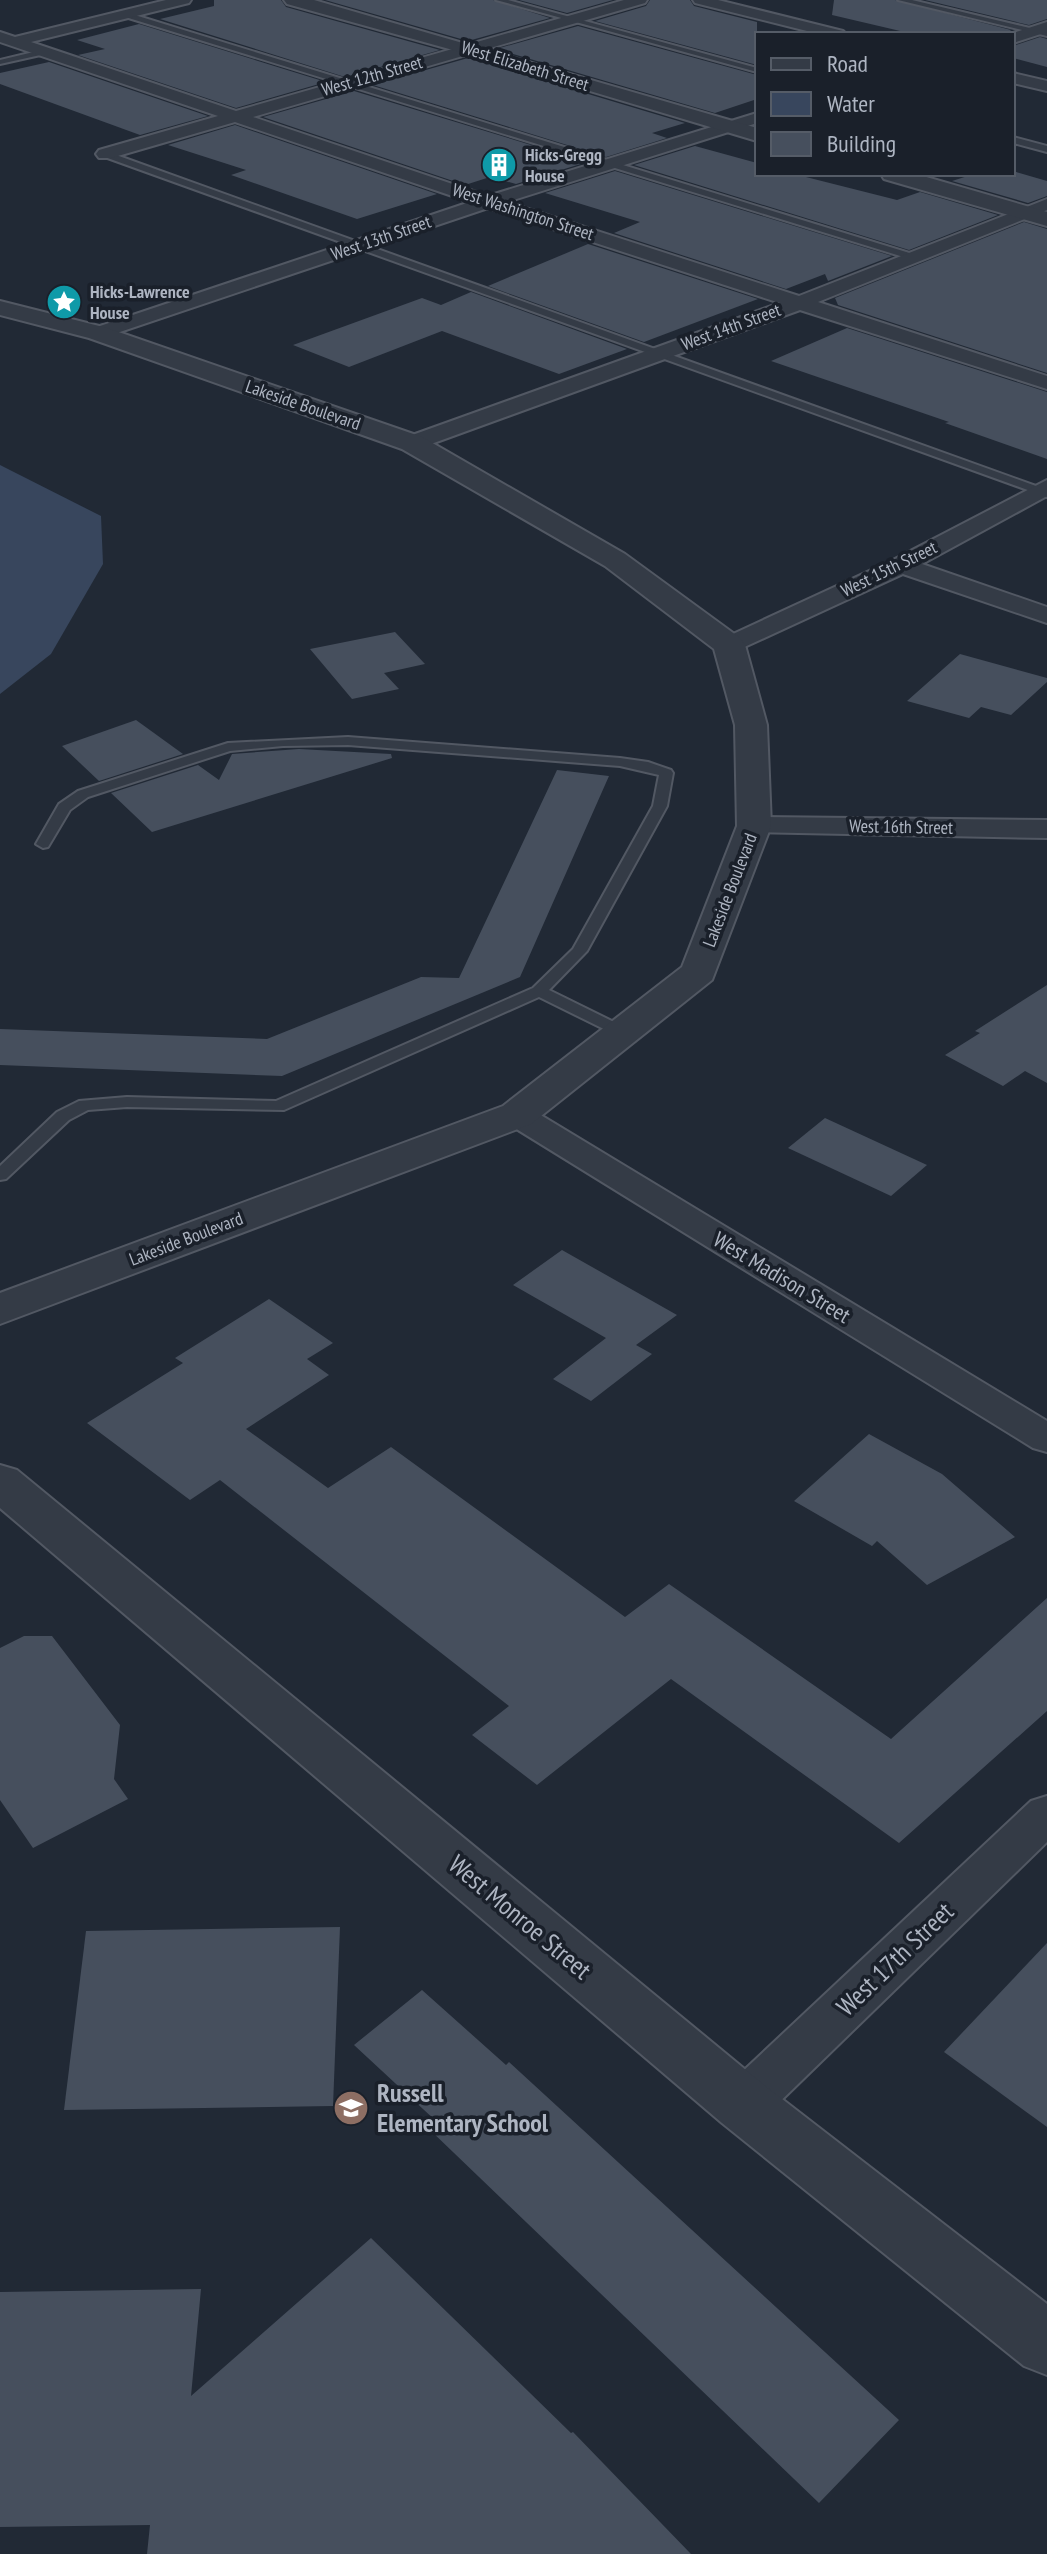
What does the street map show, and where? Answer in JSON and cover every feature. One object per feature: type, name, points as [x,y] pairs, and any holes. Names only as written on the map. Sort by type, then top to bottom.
[{"type":"street","points":[[7,40],[184,0]]},
{"type":"street","name":"West Elizabeth Street","points":[[293,0],[467,48],[755,134]]},
{"type":"street","name":"West 12th Street","points":[[105,154],[640,0]]},
{"type":"street","points":[[700,0],[830,32]]},
{"type":"street","points":[[1015,38],[1042,31]]},
{"type":"street","name":"West Washington Street","points":[[7,40],[488,202],[1047,383]]},
{"type":"street","points":[[1015,78],[1047,86]]},
{"type":"street","name":"West 13th Street","points":[[98,333],[607,163],[755,119]]},
{"type":"street","points":[[899,176],[1036,216]]},
{"type":"street","name":"West 14th Street","points":[[412,443],[802,302],[913,257],[1036,216],[1047,204]]},
{"type":"street","name":"Lakeside Boulevard","points":[[0,308],[98,333],[412,443],[615,560],[729,645],[751,725],[754,826],[699,972],[517,1115],[0,1309]]},
{"type":"street","name":"West 15th Street","points":[[729,645],[902,565],[1045,491]]},
{"type":"street","points":[[902,565],[1047,615]]},
{"type":"street","name":"West 16th Street","points":[[754,826],[1047,829]]},
{"type":"street","name":"West Madison Street","points":[[517,1115],[1047,1439]]},
{"type":"street","name":"West Monroe Street","points":[[0,1482],[743,2104],[1047,2344]]},
{"type":"street","name":"West 17th Street","points":[[743,2104],[1047,1814]]},
{"type":"lane","points":[[500,0],[755,69]]},
{"type":"lane","points":[[902,0],[1042,31]]},
{"type":"lane","points":[[125,14],[913,257]]},
{"type":"lane","points":[[0,62],[42,52]]},
{"type":"lane","points":[[1015,141],[1047,149]]},
{"type":"lane","points":[[105,154],[1045,491]]},
{"type":"lane","points":[[0,1175],[63,1116],[85,1105],[127,1102],[278,1106],[539,991],[579,951],[660,806],[666,773],[648,766],[620,762],[348,741],[228,747],[83,794],[64,807],[43,844]]},
{"type":"lane","points":[[539,991],[622,1032]]},
{"type":"water","points":[[0,465],[101,516],[103,564],[51,654],[0,694]]},
{"type":"building","points":[[214,0],[281,0],[286,7],[440,50],[345,77],[160,19],[214,6]]},
{"type":"building","points":[[325,0],[493,0],[550,18],[468,41]]},
{"type":"building","points":[[519,0],[613,0],[567,13]]},
{"type":"building","points":[[650,0],[690,0],[694,6],[757,22],[755,64],[595,21],[646,6]]},
{"type":"building","points":[[834,0],[895,0],[1011,30],[904,32],[832,15]]},
{"type":"building","points":[[925,0],[1047,0],[1047,19],[1029,25]]},
{"type":"building","points":[[139,24],[326,82],[236,108],[78,55],[105,49],[77,40]]},
{"type":"building","points":[[578,26],[755,74],[755,100],[715,113],[496,49]]},
{"type":"building","points":[[1040,37],[1047,39],[1047,67],[1015,59],[1015,45]]},
{"type":"building","points":[[468,58],[685,123],[652,133],[667,138],[606,157],[373,85]]},
{"type":"building","points":[[49,62],[208,116],[140,135],[0,84],[0,73]]},
{"type":"building","points":[[354,91],[587,162],[516,184],[490,177],[465,185],[263,117]]},
{"type":"building","points":[[235,125],[437,194],[357,219],[231,175],[246,170],[168,145]]},
{"type":"building","points":[[695,146],[755,162],[755,176],[802,176],[897,200],[920,192],[998,215],[909,250],[634,165]]},
{"type":"building","points":[[615,171],[892,256],[828,281],[825,274],[786,289],[614,233],[640,222],[545,193]]},
{"type":"building","points":[[1015,172],[1047,181],[1047,196],[1028,203],[952,181],[968,176],[1015,176]]},
{"type":"building","points":[[1024,222],[1047,229],[1047,373],[838,305],[835,298]]},
{"type":"building","points":[[588,244],[758,299],[644,342],[488,286]]},
{"type":"building","points":[[471,292],[627,349],[559,374],[442,331],[349,367],[293,345],[422,298],[441,305]]},
{"type":"building","points":[[847,328],[1047,392],[1047,459],[771,361]]},
{"type":"building","points":[[395,632],[425,664],[384,673],[399,689],[352,699],[310,649]]},
{"type":"building","points":[[960,654],[1047,678],[1047,682],[1011,715],[981,707],[969,718],[907,701]]},
{"type":"building","points":[[136,720],[183,754],[99,781],[62,746]]},
{"type":"building","points":[[299,749],[391,754],[392,758],[152,832],[111,793],[198,765],[219,780],[232,754]]},
{"type":"building","points":[[557,770],[609,776],[520,977],[282,1076],[0,1065],[0,1029],[267,1039],[421,977],[459,978]]},
{"type":"building","points":[[1047,985],[1047,1083],[1025,1071],[1003,1086],[945,1055],[980,1033],[975,1031]]},
{"type":"building","points":[[825,1118],[927,1165],[891,1196],[788,1148]]},
{"type":"building","points":[[562,1250],[677,1315],[636,1345],[652,1354],[591,1401],[553,1379],[606,1338],[513,1285]]},
{"type":"building","points":[[269,1299],[333,1343],[307,1359],[329,1375],[246,1429],[328,1488],[391,1447],[625,1617],[669,1584],[891,1739],[1047,1598],[1047,1711],[899,1843],[671,1679],[537,1785],[472,1735],[509,1706],[220,1480],[190,1500],[87,1423],[183,1363],[175,1358]]},
{"type":"building","points":[[869,1434],[942,1474],[1015,1537],[927,1585],[877,1541],[872,1546],[794,1501]]},
{"type":"building","points":[[24,1636],[52,1636],[120,1725],[114,1779],[128,1799],[33,1848],[0,1800],[0,1648]]},
{"type":"building","points":[[340,1927],[333,2106],[64,2110],[86,1931]]},
{"type":"building","points":[[1047,1943],[1047,2127],[944,2052]]},
{"type":"building","points":[[422,1990],[506,2065],[509,2062],[899,2420],[819,2503],[429,2129],[437,2122],[354,2045]]},
{"type":"building","points":[[371,2238],[573,2432],[691,2554],[147,2554],[150,2525],[0,2527],[0,2292],[201,2289],[191,2396]]},
{"type":"place","name":"Hicks-Gregg House","points":[[499,165]]},
{"type":"place","name":"Hicks-Lawrence House","points":[[64,302]]},
{"type":"place","name":"Russell Elementary School","points":[[351,2108]]}]
